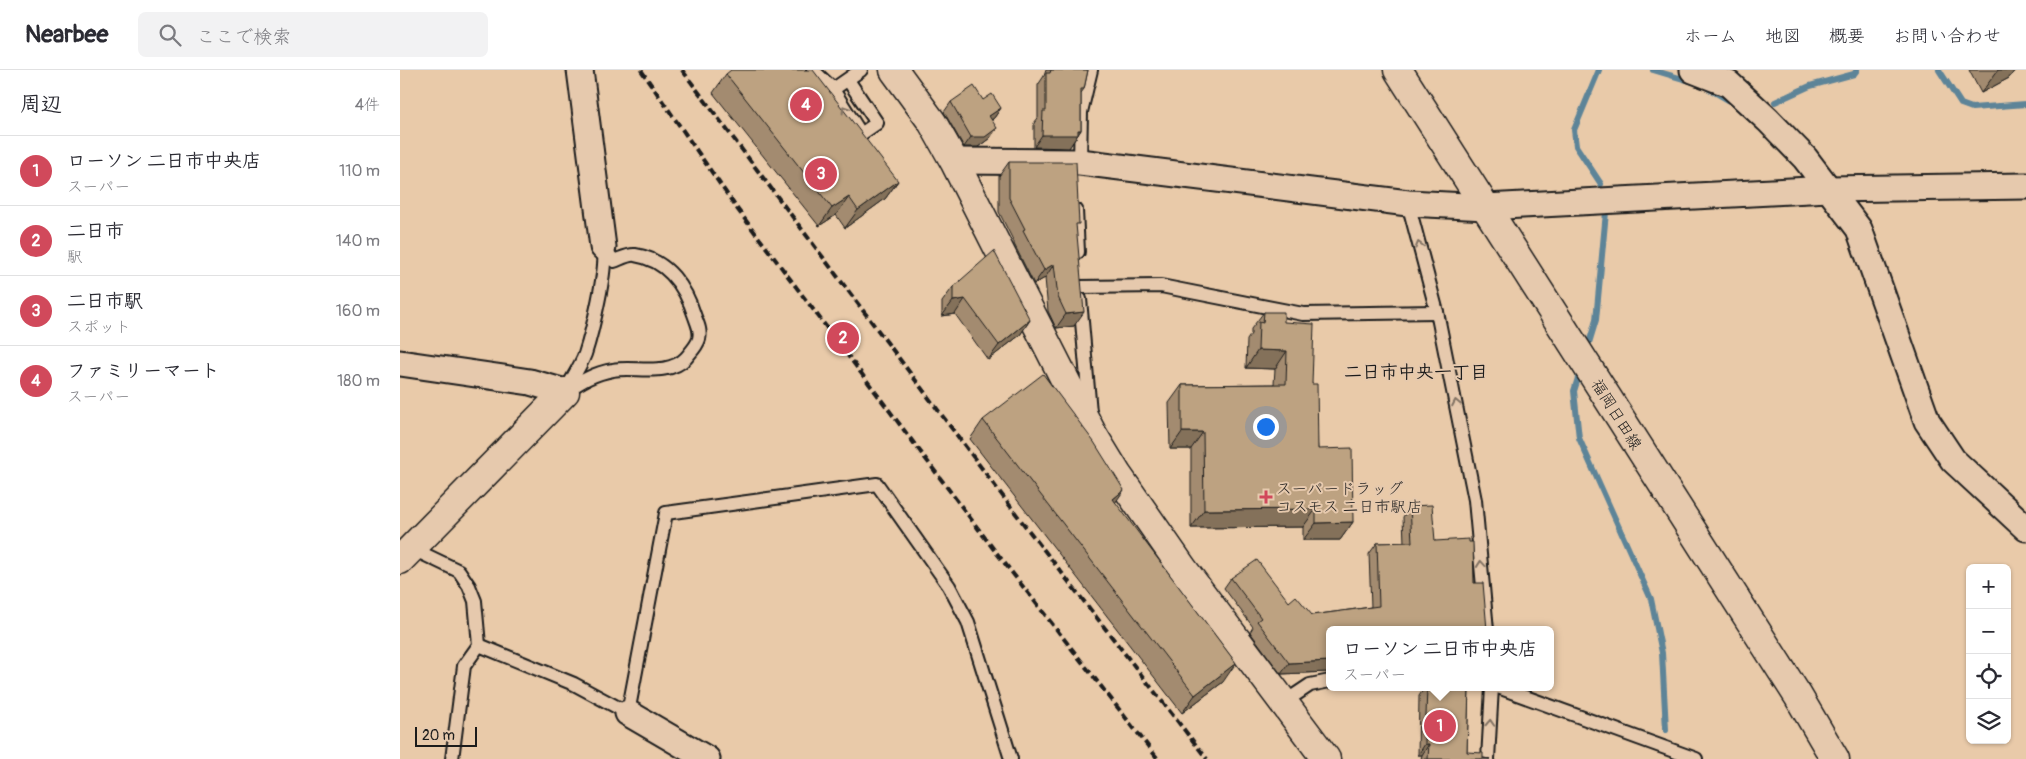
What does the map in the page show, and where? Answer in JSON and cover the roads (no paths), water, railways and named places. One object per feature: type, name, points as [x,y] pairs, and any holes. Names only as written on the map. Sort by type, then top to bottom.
[{"type":"street","points":[[580,70],[602,247]]},
{"type":"street","points":[[894,70],[932,122],[954,161],[1092,433],[1128,490],[1326,759]]},
{"type":"street","name":"福岡日田線","points":[[1398,70],[1798,696],[1835,759]]},
{"type":"street","points":[[1693,70],[1729,84],[1783,134],[1805,158],[1859,230],[1927,421],[1953,460],[2026,528]]},
{"type":"street","points":[[954,161],[1076,165],[1408,203],[1486,206],[1828,189],[2026,186]]},
{"type":"street","points":[[400,363],[530,382],[565,392],[404,550]]},
{"type":"street","points":[[628,713],[707,759]]},
{"type":"lane","points":[[813,70],[832,88],[861,134],[877,123],[848,80]]},
{"type":"lane","points":[[832,88],[848,80],[861,70]]},
{"type":"lane","points":[[1076,165],[1082,112],[1091,70]]},
{"type":"lane","points":[[1076,201],[1079,278],[1092,433]]},
{"type":"lane","points":[[1408,203],[1437,312],[1475,500],[1487,626]]},
{"type":"lane","points":[[565,392],[584,354],[591,333],[604,264],[602,247]]},
{"type":"lane","points":[[565,392],[584,379],[607,371],[615,369],[660,370],[681,362],[695,346],[699,338],[698,324],[691,304],[672,273],[655,261],[633,254],[614,261],[602,247]]},
{"type":"lane","points":[[1079,278],[1161,286],[1303,314],[1437,312]]},
{"type":"lane","points":[[479,645],[574,684],[628,713],[666,512],[877,484],[948,586],[968,622],[1011,759]]},
{"type":"lane","points":[[404,550],[459,571],[469,586],[475,601],[479,645],[464,666],[452,759]]},
{"type":"lane","points":[[1283,703],[1310,686],[1326,682]]},
{"type":"lane","points":[[1488,759],[1492,691]]},
{"type":"lane","points":[[1509,691],[1696,759]]},
{"type":"waterway","points":[[1599,70],[1574,130],[1576,146],[1601,184]]},
{"type":"waterway","points":[[1653,70],[1693,82]]},
{"type":"waterway","points":[[1775,102],[1810,86],[1854,74],[1857,70]]},
{"type":"waterway","points":[[1939,70],[1961,104],[1972,108],[2026,104]]},
{"type":"waterway","points":[[1709,89],[1728,100]]},
{"type":"waterway","points":[[1589,343],[1596,320],[1606,212]]},
{"type":"waterway","points":[[1579,375],[1574,391],[1579,438],[1651,599],[1662,653],[1666,730]]},
{"type":"railway","points":[[641,70],[738,210],[992,547],[1158,759]]},
{"type":"railway","points":[[682,70],[1026,527],[1207,759]]},
{"type":"place","name":"ファミリーマート","points":[[806,105]]},
{"type":"place","name":"二日市駅","points":[[821,174]]},
{"type":"place","name":"二日市","points":[[843,338]]},
{"type":"place","name":"スーパードラッグ コスモス 二日市駅店","points":[[1266,497]]},
{"type":"place","name":"ローソン 二日市中央店","points":[[1440,726]]},
{"type":"district","name":"二日市中央一丁目","points":[[1416,372]]}]
